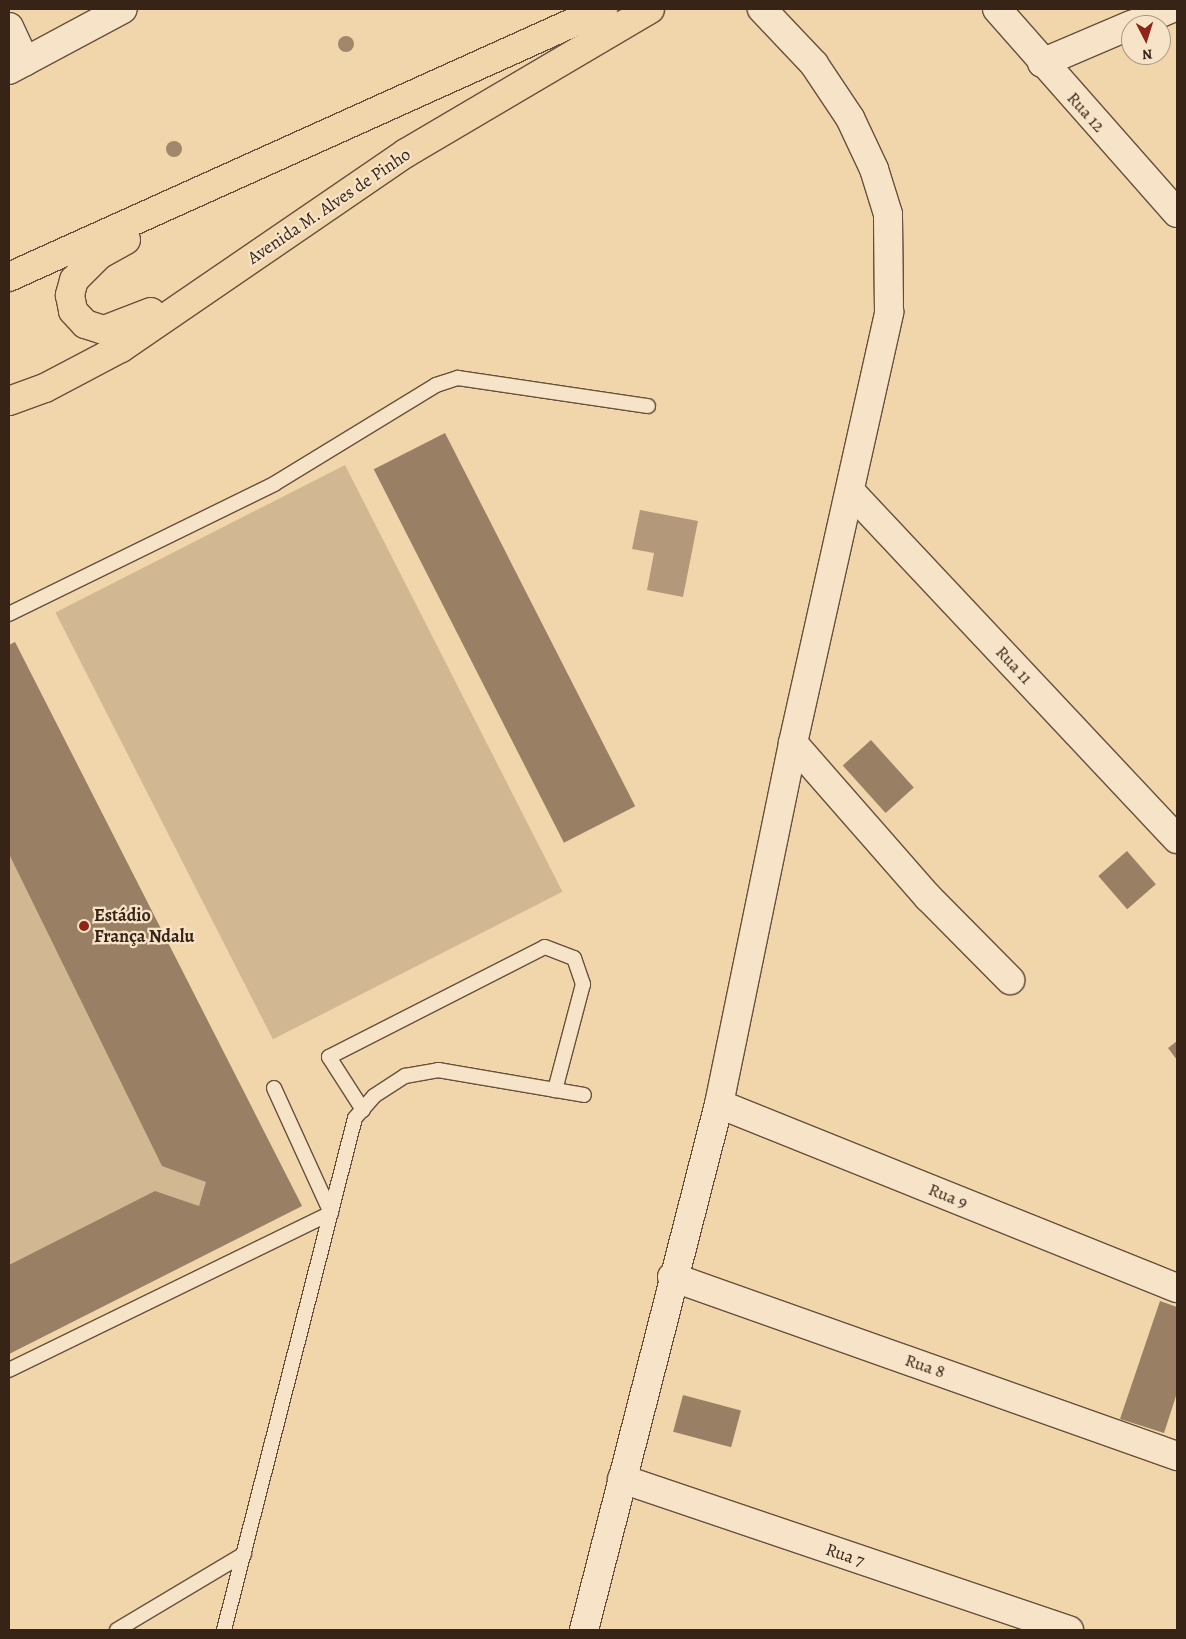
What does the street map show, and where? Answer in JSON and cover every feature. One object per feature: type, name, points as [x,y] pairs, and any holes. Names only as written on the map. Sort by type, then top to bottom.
[{"type":"main road","points":[[9,277],[603,9]]},
{"type":"main road","name":"Avenida M. Alves de Pinho","points":[[9,401],[45,388],[121,348],[292,229],[406,154],[650,9]]},
{"type":"main road","points":[[267,162],[99,255],[74,280],[70,295],[74,311],[85,324],[104,330],[125,325],[292,229]]},
{"type":"street","points":[[9,27],[17,66],[123,9]]},
{"type":"street","points":[[584,1630],[672,1277],[719,1104],[793,743],[851,492],[889,312],[888,214],[874,169],[850,118],[814,64],[762,9]]},
{"type":"street","name":"Rua 12","points":[[997,9],[1042,63],[1177,213]]},
{"type":"street","points":[[1155,15],[1170,9]]},
{"type":"street","points":[[1042,63],[1121,29]]},
{"type":"street","name":"Rua 11","points":[[851,492],[1177,839]]},
{"type":"street","points":[[793,743],[928,897],[1010,980]]},
{"type":"street","name":"Rua 9","points":[[719,1104],[1177,1288]]},
{"type":"street","name":"Rua 8","points":[[672,1277],[1177,1456]]},
{"type":"street","name":"Rua 7","points":[[622,1479],[1069,1630]]},
{"type":"lane","points":[[9,614],[274,484],[436,385],[458,378],[648,406]]},
{"type":"lane","points":[[363,1110],[329,1057],[545,947],[574,958],[583,984],[555,1090]]},
{"type":"lane","points":[[224,1630],[355,1118],[374,1096],[405,1076],[438,1070],[584,1095]]},
{"type":"lane","points":[[274,1088],[331,1213]]},
{"type":"lane","points":[[9,1370],[331,1213]]},
{"type":"lane","points":[[118,1630],[244,1554]]},
{"type":"shaded area","points":[[345,465],[562,892],[273,1039],[55,613]]},
{"type":"shaded area","points":[[640,510],[698,521],[683,597],[647,590],[654,553],[632,549]]},
{"type":"shaded area","name":"Estádio França Ndalu","points":[[15,642],[302,1206],[9,1354],[9,645]]},
{"type":"building","points":[[445,433],[635,806],[564,843],[374,469]]},
{"type":"building","name":"Estádio França Ndalu","points":[[15,642],[302,1206],[9,1354],[9,1265],[155,1191],[199,1206],[206,1182],[162,1166],[9,854],[9,645]]},
{"type":"building","points":[[871,740],[914,788],[886,813],[843,765]]},
{"type":"building","points":[[1127,851],[1156,884],[1127,909],[1098,876]]},
{"type":"building","points":[[1177,1041],[1177,1060],[1168,1048]]},
{"type":"building","points":[[1160,1301],[1177,1307],[1177,1393],[1164,1433],[1120,1419]]},
{"type":"building","points":[[683,1395],[741,1411],[731,1447],[673,1432]]},
{"type":"place","name":"Estádio França Ndalu","points":[[84,926]]}]
